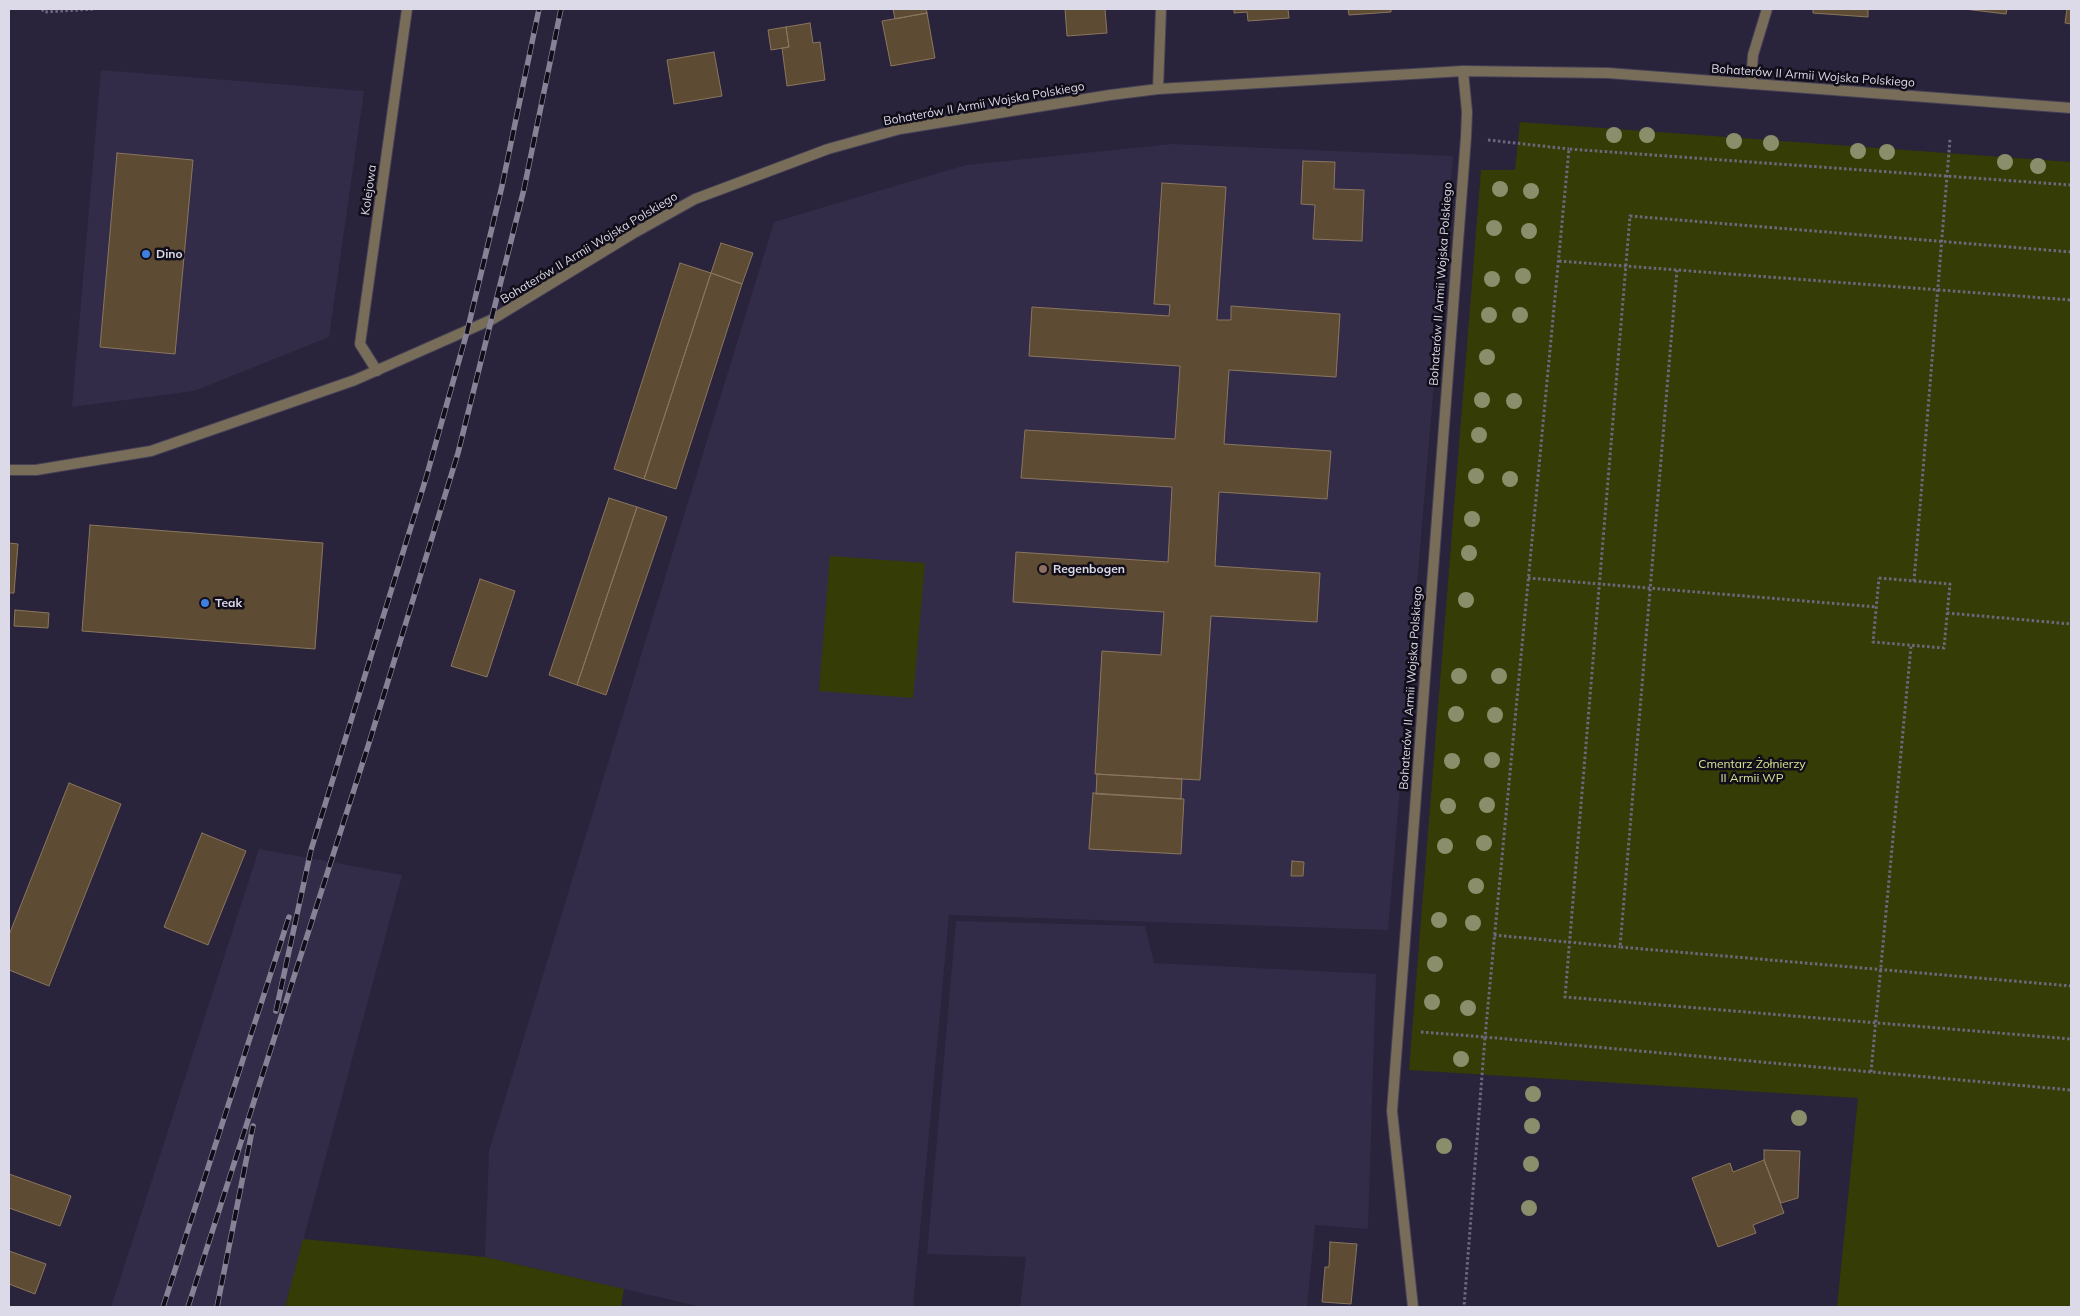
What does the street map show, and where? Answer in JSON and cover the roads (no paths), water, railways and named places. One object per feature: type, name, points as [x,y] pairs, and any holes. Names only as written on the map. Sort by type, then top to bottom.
[{"type":"street","name":"Kolejowa","points":[[377,371],[360,344],[407,9]]},
{"type":"street","points":[[1158,89],[1161,9]]},
{"type":"street","points":[[1750,84],[1753,54],[1767,9]]},
{"type":"street","name":"Bohaterów II Armii Wojska Polskiego","points":[[9,470],[36,470],[151,451],[377,371],[493,319],[634,233],[695,199],[828,149],[900,129],[1158,89],[1463,71],[1608,74],[2071,108]]},
{"type":"street","name":"Bohaterów II Armii Wojska Polskiego","points":[[1413,1307],[1392,1111],[1466,137],[1463,71]]},
{"type":"railway","points":[[276,1011],[311,850],[426,478],[467,332],[502,186],[539,9]]},
{"type":"railway","points":[[188,1307],[369,743],[458,453],[524,189],[561,9]]},
{"type":"railway","points":[[163,1307],[289,917]]},
{"type":"railway","points":[[217,1307],[253,1126]]},
{"type":"place","name":"Dino","points":[[146,254]]},
{"type":"place","name":"Regenbogen","points":[[1043,569]]},
{"type":"place","name":"Teak","points":[[205,603]]},
{"type":"park label","name":"Cmentarz Żołnierzy II Armii WP","points":[[1752,771]]}]
